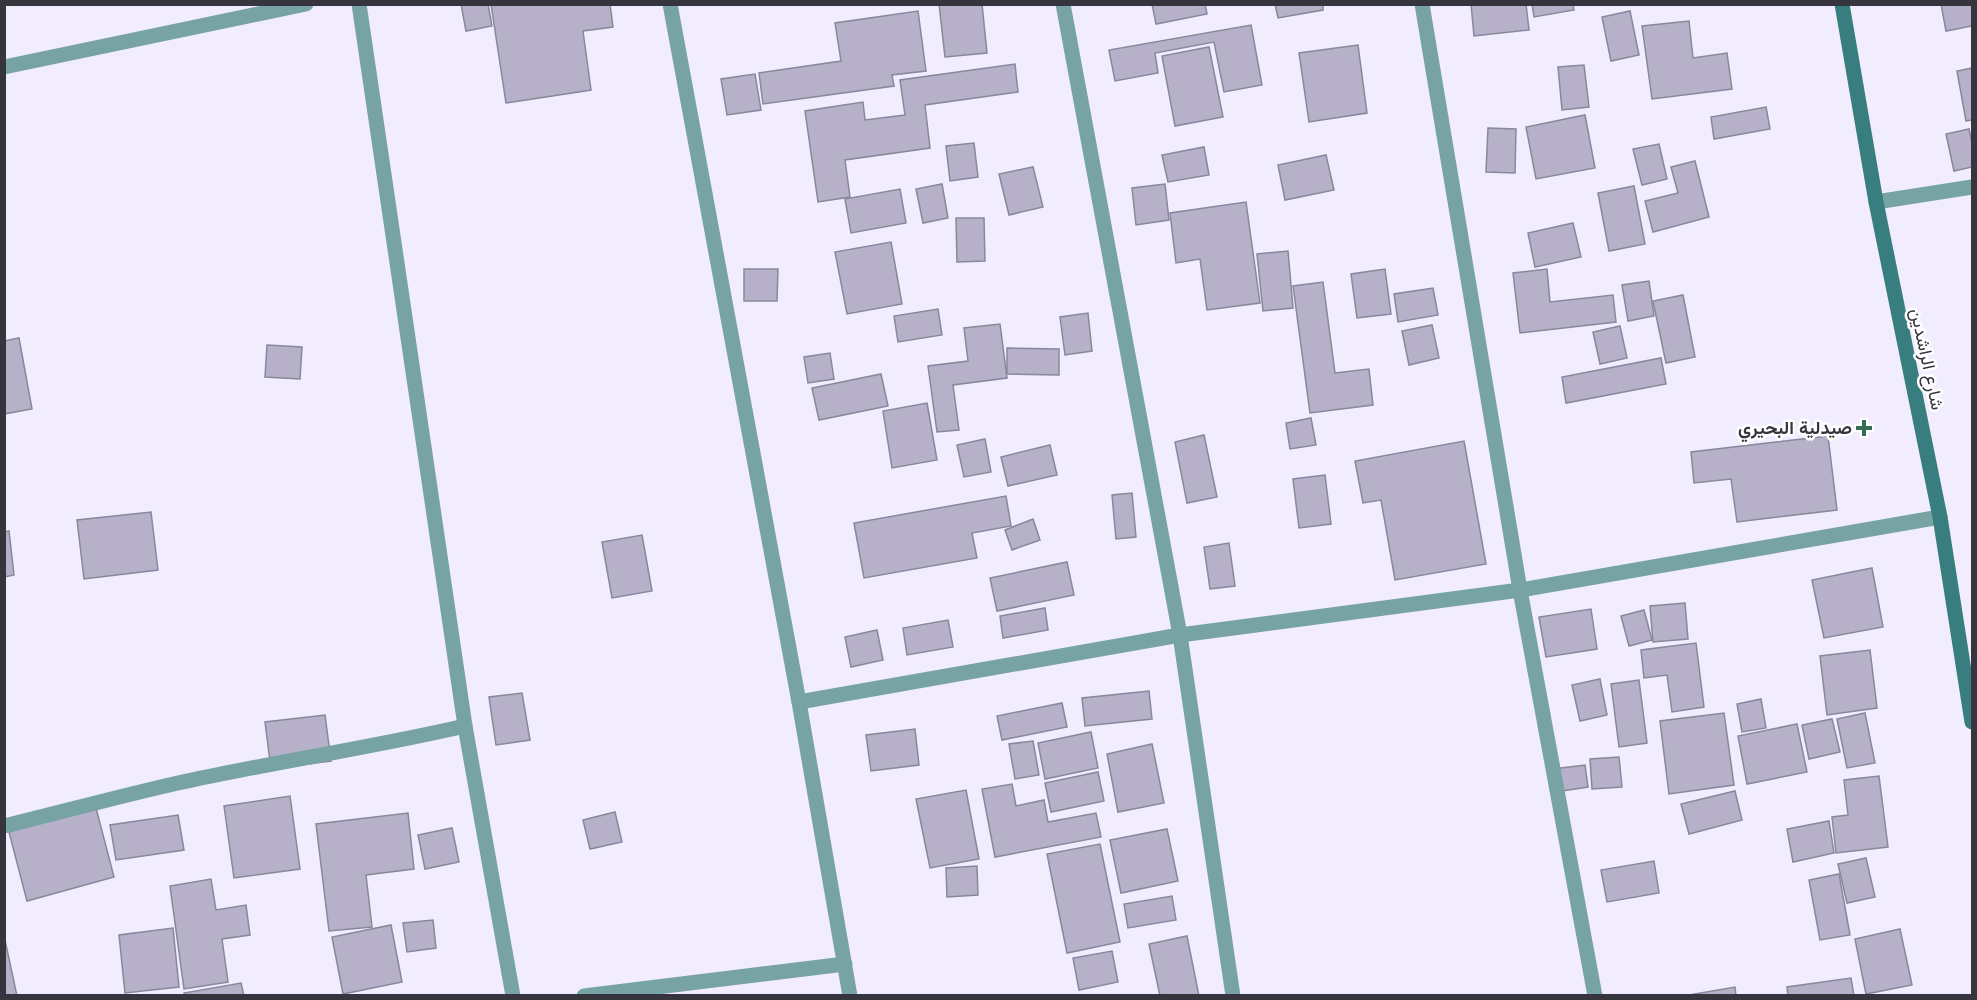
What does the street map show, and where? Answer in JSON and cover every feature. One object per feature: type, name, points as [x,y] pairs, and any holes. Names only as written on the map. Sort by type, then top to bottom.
[{"type":"street","points":[[4,67],[306,4]]},
{"type":"street","points":[[359,4],[465,726],[513,996]]},
{"type":"street","points":[[670,4],[799,702],[850,996]]},
{"type":"street","points":[[1063,4],[1180,635],[1233,996]]},
{"type":"street","points":[[1422,4],[1520,590],[1595,996]]},
{"type":"street","name":"شارع الراشدين","points":[[1842,4],[1876,202],[1940,517],[1972,722]]},
{"type":"street","points":[[1876,202],[1972,187]]},
{"type":"street","points":[[799,702],[1180,635],[1520,590],[1940,517]]},
{"type":"street","points":[[4,826],[178,783],[404,740],[465,726]]},
{"type":"street","points":[[584,996],[845,964]]},
{"type":"building","points":[[461,4],[488,4],[492,26],[466,31]]},
{"type":"building","points":[[491,4],[610,4],[613,27],[583,31],[591,90],[506,103]]},
{"type":"building","points":[[939,4],[982,4],[987,53],[945,57]]},
{"type":"building","points":[[1152,4],[1205,4],[1207,14],[1156,24]]},
{"type":"building","points":[[1275,4],[1323,4],[1323,10],[1278,18]]},
{"type":"building","points":[[1471,4],[1526,4],[1529,30],[1474,36]]},
{"type":"building","points":[[1532,4],[1573,4],[1574,10],[1534,17]]},
{"type":"building","points":[[1941,4],[1972,4],[1972,26],[1946,31]]},
{"type":"building","points":[[918,11],[926,71],[892,75],[894,86],[763,104],[759,73],[841,61],[835,23]]},
{"type":"building","points":[[1630,11],[1639,55],[1611,61],[1602,17]]},
{"type":"building","points":[[1689,21],[1693,58],[1727,53],[1732,89],[1652,99],[1642,26]]},
{"type":"building","points":[[1251,25],[1262,85],[1224,92],[1214,42],[1155,53],[1158,73],[1115,81],[1109,50]]},
{"type":"building","points":[[1358,45],[1367,113],[1309,122],[1299,53]]},
{"type":"building","points":[[1209,47],[1223,117],[1175,126],[1162,56]]},
{"type":"building","points":[[1015,64],[1018,92],[925,105],[930,148],[845,160],[850,197],[818,202],[805,111],[863,102],[865,120],[905,115],[900,80]]},
{"type":"building","points":[[1584,65],[1589,107],[1562,110],[1558,67]]},
{"type":"building","points":[[1972,68],[1972,120],[1966,121],[1957,71]]},
{"type":"building","points":[[755,74],[761,110],[727,115],[721,79]]},
{"type":"building","points":[[1766,107],[1770,129],[1714,139],[1711,117]]},
{"type":"building","points":[[1585,115],[1595,168],[1536,179],[1526,127]]},
{"type":"building","points":[[1488,128],[1516,129],[1515,173],[1486,172]]},
{"type":"building","points":[[1969,129],[1972,143],[1972,167],[1954,171],[1946,134]]},
{"type":"building","points":[[974,143],[978,177],[950,181],[946,146]]},
{"type":"building","points":[[1659,144],[1667,179],[1642,185],[1633,149]]},
{"type":"building","points":[[1204,147],[1209,175],[1168,182],[1162,155]]},
{"type":"building","points":[[1326,155],[1334,190],[1285,200],[1278,165]]},
{"type":"building","points":[[1695,161],[1709,217],[1653,232],[1645,201],[1678,193],[1671,167]]},
{"type":"building","points":[[1033,167],[1043,207],[1009,215],[999,174]]},
{"type":"building","points":[[942,184],[948,218],[923,223],[916,189]]},
{"type":"building","points":[[1165,184],[1169,220],[1136,225],[1132,188]]},
{"type":"building","points":[[1634,186],[1645,244],[1609,251],[1598,193]]},
{"type":"building","points":[[900,189],[906,223],[851,233],[845,199]]},
{"type":"building","points":[[1246,202],[1260,303],[1207,310],[1200,259],[1176,263],[1170,213]]},
{"type":"building","points":[[956,218],[984,218],[985,261],[957,262]]},
{"type":"building","points":[[1573,223],[1581,257],[1535,267],[1528,233]]},
{"type":"building","points":[[891,242],[902,304],[847,314],[835,252]]},
{"type":"building","points":[[1288,251],[1293,308],[1263,311],[1257,254]]},
{"type":"building","points":[[744,269],[778,269],[777,301],[744,301]]},
{"type":"building","points":[[1385,269],[1391,314],[1357,318],[1351,274]]},
{"type":"building","points":[[1547,269],[1550,302],[1613,295],[1616,322],[1520,333],[1513,273]]},
{"type":"building","points":[[1649,281],[1654,316],[1628,321],[1622,285]]},
{"type":"building","points":[[1323,282],[1335,373],[1369,369],[1373,405],[1310,413],[1293,286]]},
{"type":"building","points":[[1433,288],[1438,315],[1398,322],[1394,294]]},
{"type":"building","points":[[1683,295],[1695,357],[1666,363],[1653,301]]},
{"type":"building","points":[[938,309],[942,335],[898,342],[894,316]]},
{"type":"building","points":[[1088,313],[1092,351],[1065,355],[1060,317]]},
{"type":"building","points":[[1000,324],[1007,378],[953,385],[959,430],[937,432],[928,366],[968,361],[964,328]]},
{"type":"building","points":[[1432,325],[1439,358],[1409,365],[1402,331]]},
{"type":"building","points":[[1620,326],[1627,358],[1600,364],[1593,332]]},
{"type":"building","points":[[19,338],[32,409],[4,414],[4,341]]},
{"type":"building","points":[[267,345],[302,347],[300,379],[265,377]]},
{"type":"building","points":[[1007,348],[1059,349],[1059,375],[1007,374]]},
{"type":"building","points":[[830,353],[834,379],[808,383],[804,357]]},
{"type":"building","points":[[1661,358],[1666,384],[1566,403],[1562,377]]},
{"type":"building","points":[[881,374],[888,406],[819,420],[812,388]]},
{"type":"building","points":[[927,403],[937,460],[892,468],[883,411]]},
{"type":"building","points":[[1311,418],[1316,445],[1290,449],[1286,423]]},
{"type":"building","points":[[1204,435],[1217,497],[1187,503],[1175,442]]},
{"type":"building","points":[[1828,436],[1837,510],[1737,522],[1731,479],[1694,483],[1691,452]]},
{"type":"building","points":[[985,439],[991,472],[964,477],[957,445]]},
{"type":"building","points":[[1464,441],[1486,564],[1395,580],[1381,500],[1363,503],[1355,461]]},
{"type":"building","points":[[1050,445],[1057,475],[1008,486],[1001,457]]},
{"type":"building","points":[[1325,475],[1331,524],[1299,528],[1293,479]]},
{"type":"building","points":[[1132,493],[1136,537],[1116,539],[1112,495]]},
{"type":"building","points":[[1006,496],[1011,526],[972,533],[977,558],[864,578],[854,523]]},
{"type":"building","points":[[151,512],[158,570],[84,579],[77,520]]},
{"type":"building","points":[[1033,519],[1040,540],[1012,550],[1005,530]]},
{"type":"building","points":[[9,531],[14,575],[4,577],[4,532]]},
{"type":"building","points":[[642,535],[652,591],[612,598],[602,542]]},
{"type":"building","points":[[1229,543],[1235,586],[1210,589],[1204,547]]},
{"type":"building","points":[[1067,562],[1074,595],[997,611],[990,578]]},
{"type":"building","points":[[1872,568],[1883,627],[1824,638],[1812,580]]},
{"type":"building","points":[[1685,603],[1688,639],[1653,642],[1650,606]]},
{"type":"building","points":[[1045,608],[1048,630],[1003,638],[1000,616]]},
{"type":"building","points":[[1591,609],[1597,649],[1546,657],[1539,617]]},
{"type":"building","points":[[1644,610],[1652,640],[1629,646],[1621,616]]},
{"type":"building","points":[[948,620],[953,647],[907,655],[903,628]]},
{"type":"building","points":[[877,630],[883,660],[851,667],[845,637]]},
{"type":"building","points":[[1696,643],[1704,707],[1672,712],[1667,675],[1644,678],[1641,650]]},
{"type":"building","points":[[1870,650],[1877,708],[1827,715],[1820,656]]},
{"type":"building","points":[[1600,679],[1607,715],[1580,721],[1572,685]]},
{"type":"building","points":[[1639,680],[1647,743],[1619,747],[1611,684]]},
{"type":"building","points":[[1149,691],[1152,719],[1085,726],[1082,698]]},
{"type":"building","points":[[522,693],[530,740],[496,745],[489,697]]},
{"type":"building","points":[[1761,699],[1766,728],[1742,732],[1737,704]]},
{"type":"building","points":[[1062,703],[1067,727],[1002,740],[997,716]]},
{"type":"building","points":[[1724,713],[1734,785],[1669,794],[1660,721]]},
{"type":"building","points":[[1865,713],[1875,763],[1847,768],[1837,719]]},
{"type":"building","points":[[325,715],[331,761],[271,769],[265,722]]},
{"type":"building","points":[[1832,719],[1840,752],[1809,759],[1802,725]]},
{"type":"building","points":[[1797,724],[1807,772],[1747,784],[1738,736]]},
{"type":"building","points":[[915,729],[919,765],[871,771],[866,735]]},
{"type":"building","points":[[1091,732],[1098,768],[1045,779],[1038,743]]},
{"type":"building","points":[[1033,741],[1039,775],[1015,779],[1009,744]]},
{"type":"building","points":[[1152,744],[1164,803],[1118,812],[1107,754]]},
{"type":"building","points":[[1619,757],[1622,787],[1592,789],[1590,759]]},
{"type":"building","points":[[1585,765],[1588,787],[1556,792],[1553,769]]},
{"type":"building","points":[[1098,772],[1104,801],[1051,812],[1045,783]]},
{"type":"building","points":[[1879,776],[1888,847],[1836,853],[1832,817],[1848,815],[1844,780]]},
{"type":"building","points":[[1012,784],[1016,806],[1044,800],[1048,822],[1096,813],[1101,837],[995,857],[982,789]]},
{"type":"building","points":[[966,790],[979,859],[930,868],[916,799]]},
{"type":"building","points":[[1735,791],[1742,820],[1689,834],[1681,804]]},
{"type":"building","points":[[290,796],[300,869],[234,878],[224,806]]},
{"type":"building","points":[[96,808],[114,877],[27,901],[9,832]]},
{"type":"building","points":[[615,812],[622,842],[590,849],[583,820]]},
{"type":"building","points":[[408,813],[414,869],[366,875],[372,927],[329,931],[316,824]]},
{"type":"building","points":[[178,815],[184,850],[116,860],[110,825]]},
{"type":"building","points":[[1829,821],[1834,853],[1793,862],[1787,829]]},
{"type":"building","points":[[452,828],[459,862],[425,869],[418,835]]},
{"type":"building","points":[[1167,829],[1178,881],[1121,893],[1110,840]]},
{"type":"building","points":[[1100,844],[1120,942],[1067,953],[1047,854]]},
{"type":"building","points":[[1866,858],[1875,897],[1847,903],[1838,864]]},
{"type":"building","points":[[1654,861],[1659,893],[1607,902],[1601,870]]},
{"type":"building","points":[[977,866],[978,895],[947,897],[946,868]]},
{"type":"building","points":[[1839,874],[1850,935],[1820,940],[1809,880]]},
{"type":"building","points":[[211,879],[216,910],[246,905],[250,935],[222,939],[228,982],[184,989],[170,886]]},
{"type":"building","points":[[1172,896],[1176,920],[1128,928],[1124,904]]},
{"type":"building","points":[[433,920],[436,948],[407,952],[403,923]]},
{"type":"building","points":[[391,925],[402,982],[343,994],[332,937]]},
{"type":"building","points":[[173,928],[179,987],[125,993],[119,935]]},
{"type":"building","points":[[1900,929],[1912,985],[1866,994],[1855,939]]},
{"type":"building","points":[[1187,936],[1199,996],[1160,996],[1149,944]]},
{"type":"building","points":[[5,940],[17,996],[4,996]]},
{"type":"building","points":[[1112,951],[1118,982],[1079,990],[1073,958]]},
{"type":"building","points":[[1851,978],[1854,996],[1788,996],[1787,987]]},
{"type":"building","points":[[241,983],[244,996],[185,996],[184,993]]},
{"type":"building","points":[[1735,987],[1736,996],[1683,996]]},
{"type":"place","name":"صيدلية البحيري","points":[[1864,428]]}]
